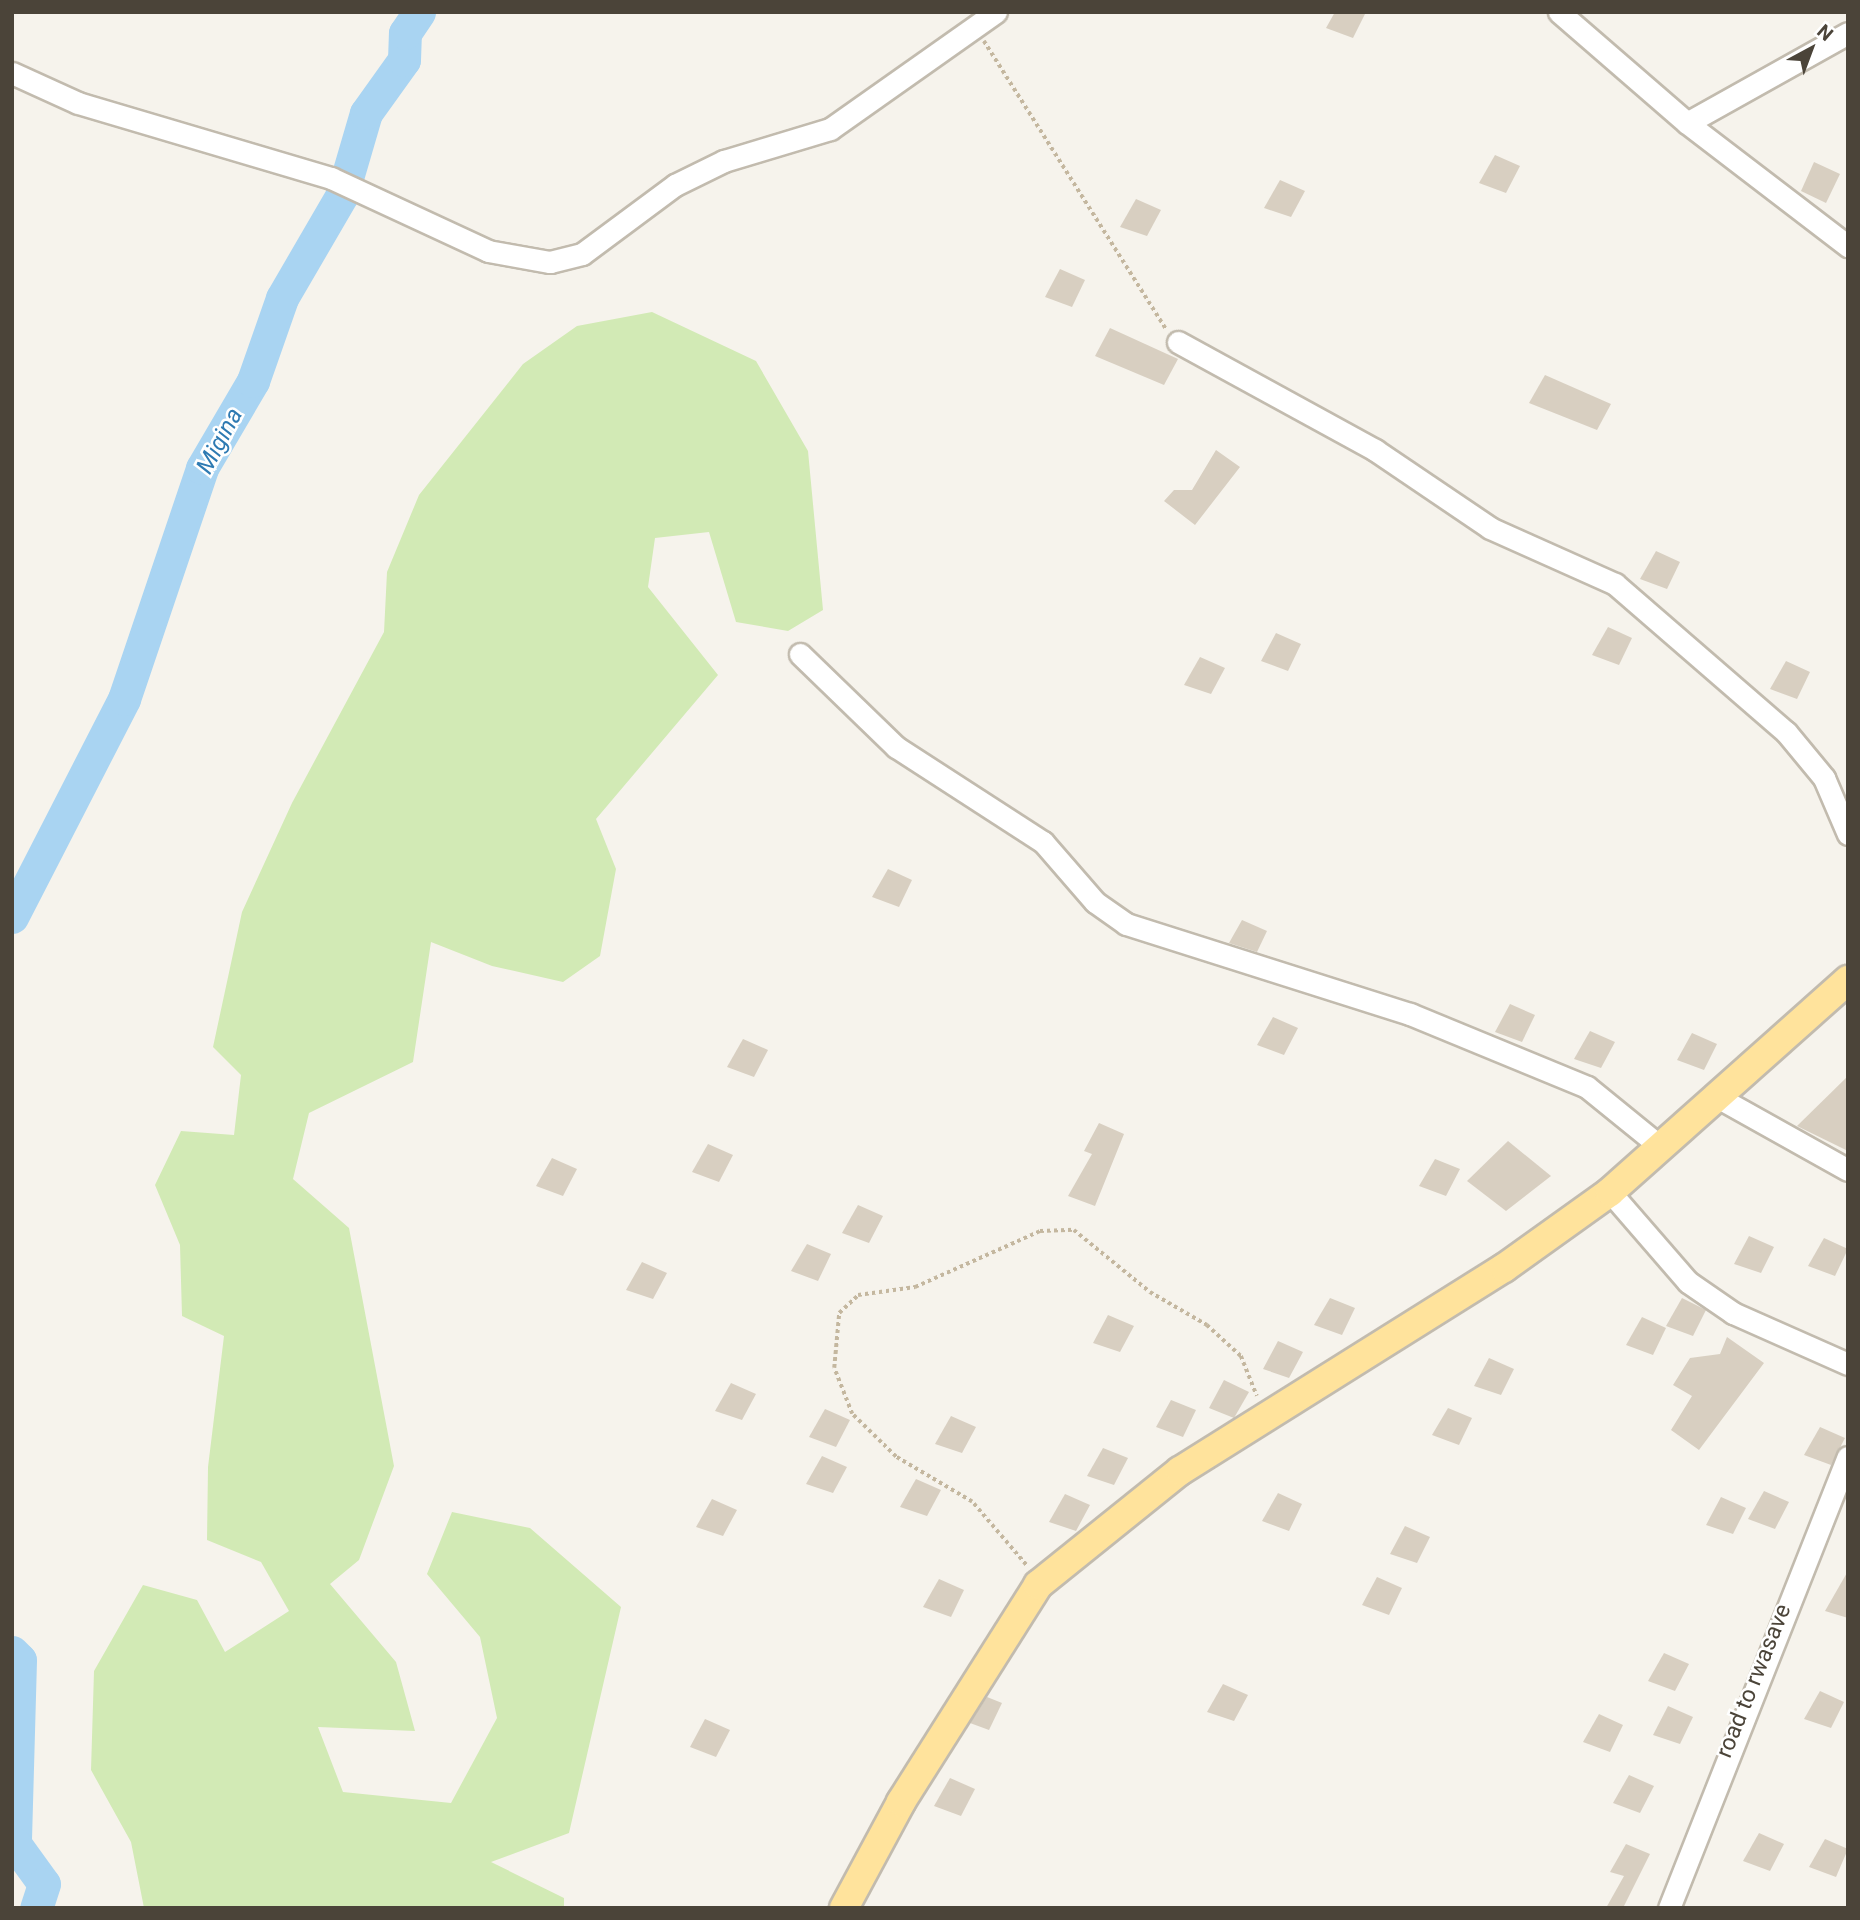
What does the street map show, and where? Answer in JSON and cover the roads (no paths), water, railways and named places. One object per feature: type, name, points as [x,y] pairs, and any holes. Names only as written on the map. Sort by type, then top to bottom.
[{"type":"main road","points":[[844,1908],[901,1802],[1038,1585],[1180,1471],[1268,1412],[1504,1268],[1610,1192],[1721,1099],[1848,980]]},
{"type":"street","points":[[12,73],[78,103],[331,178],[488,251],[550,262],[571,257],[687,179],[830,129],[996,12]]},
{"type":"street","points":[[1559,12],[1687,123],[1848,246]]},
{"type":"street","points":[[1687,123],[1848,33]]},
{"type":"street","points":[[1178,342],[1375,450],[1490,528],[1615,584],[1786,732],[1824,778],[1848,834]]},
{"type":"street","points":[[800,654],[896,747],[1042,842],[1095,902],[1126,924],[1410,1014],[1587,1087],[1662,1148]]},
{"type":"street","points":[[1721,1099],[1848,1170]]},
{"type":"street","points":[[1610,1192],[1688,1282],[1733,1313],[1848,1364]]},
{"type":"street","name":"road to rwasave","points":[[1669,1908],[1848,1457]]},
{"type":"waterway","name":"Migina","points":[[12,917],[124,699],[202,468],[253,381],[282,298],[342,195],[366,113],[404,60],[405,33],[419,12]]},
{"type":"waterway","name":"Migina","points":[[12,1652],[20,1660],[15,1844],[44,1884],[36,1908]]}]
